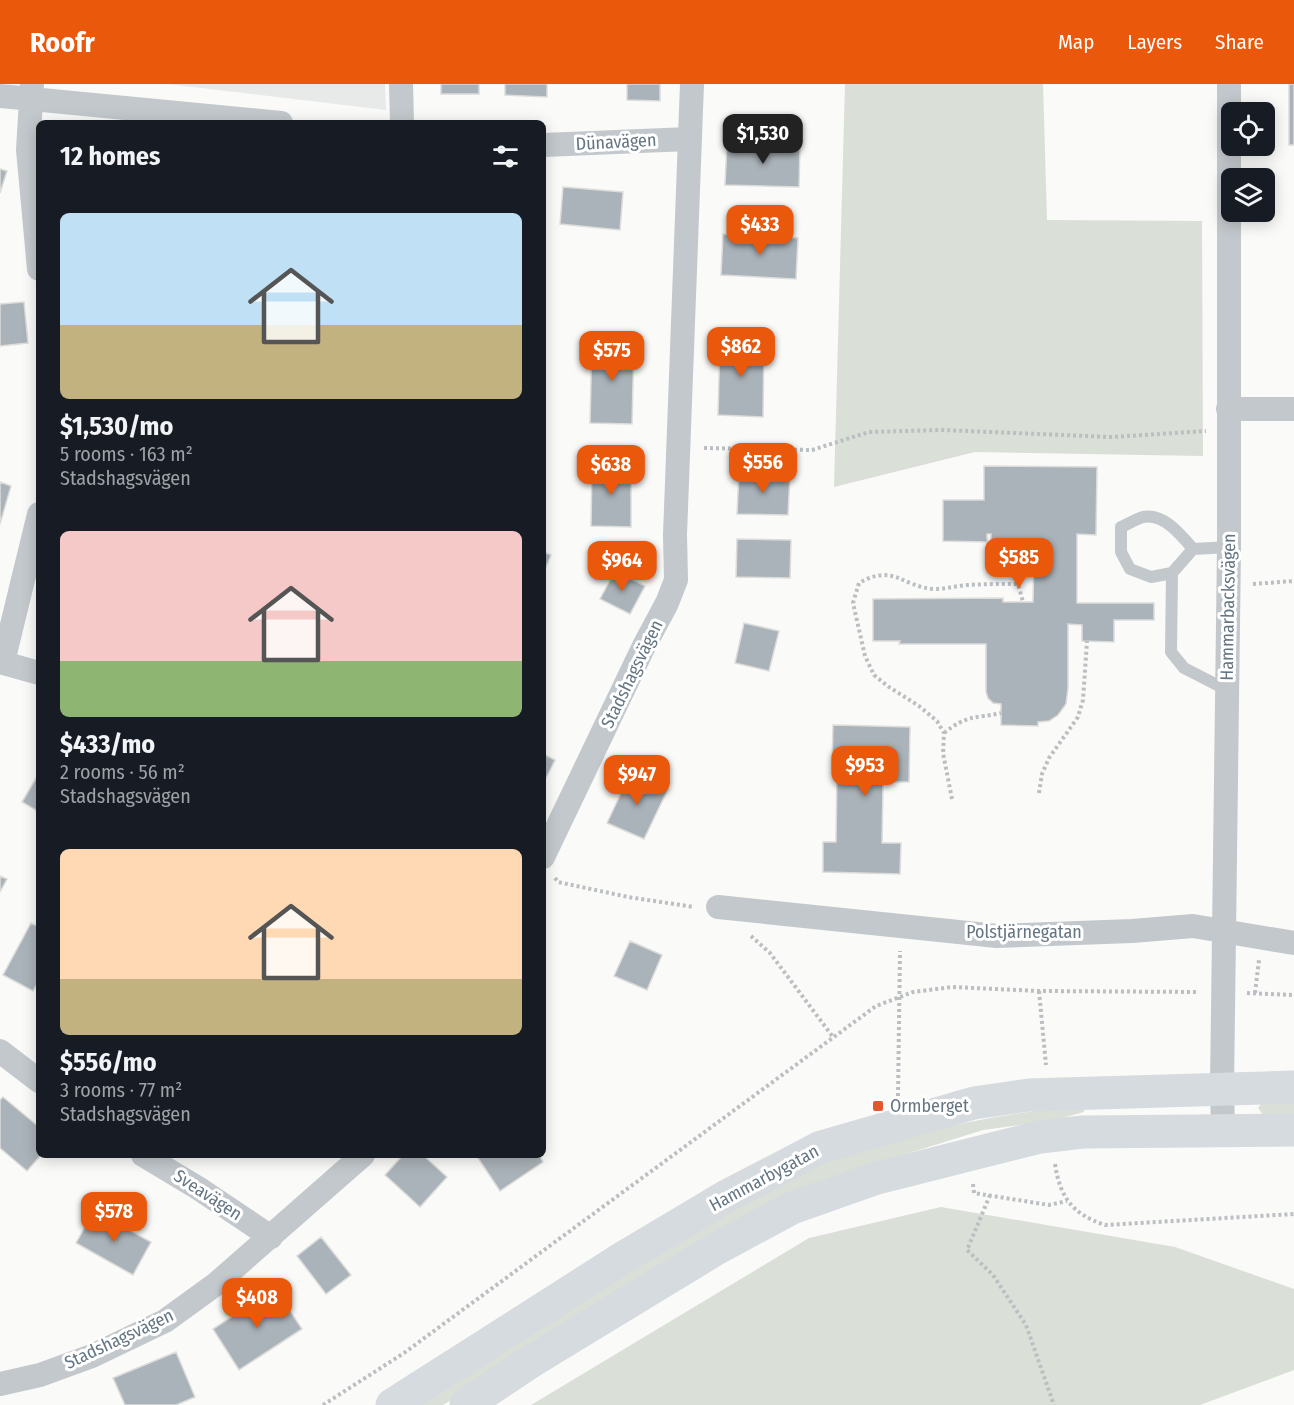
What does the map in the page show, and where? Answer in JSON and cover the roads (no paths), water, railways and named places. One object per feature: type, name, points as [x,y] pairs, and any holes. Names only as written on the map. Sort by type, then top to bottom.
[{"type":"main road","name":"Hammarbygatan","points":[[392,1405],[630,1254],[725,1197],[821,1147],[974,1103],[1029,1095],[1222,1088],[1294,1088]]},
{"type":"main road","points":[[466,1405],[532,1361],[716,1249],[792,1208],[877,1178],[1040,1137],[1083,1132],[1294,1130]]},
{"type":"street","points":[[401,84],[402,120]]},
{"type":"street","name":"Stadshagsvägen","points":[[547,865],[644,646],[667,603],[676,580],[692,84]]},
{"type":"street","name":"Hammarbacksvägen","points":[[1223,1130],[1229,548],[1229,84]]},
{"type":"street","points":[[0,96],[31,91],[257,120]]},
{"type":"street","points":[[31,91],[28,150],[36,237]]},
{"type":"street","name":"Dünavägen","points":[[546,145],[689,139]]},
{"type":"street","points":[[1228,421],[1294,409]]},
{"type":"street","points":[[36,526],[2,662],[36,672]]},
{"type":"street","name":"Polstjärnegatan","points":[[718,907],[997,936],[1132,931],[1193,926],[1294,943]]},
{"type":"street","points":[[0,1051],[36,1079]]},
{"type":"street","name":"Sveavägen","points":[[148,1158],[271,1237]]},
{"type":"street","name":"Stadshagsvägen","points":[[0,1384],[40,1375],[92,1356],[165,1321],[216,1284],[360,1158]]},
{"type":"lane","points":[[1193,549],[1178,531],[1160,519],[1144,517],[1121,526],[1120,552],[1130,570],[1151,577],[1172,573],[1193,549],[1229,548]]},
{"type":"lane","points":[[1172,573],[1171,652],[1184,668],[1227,690]]},
{"type":"place","name":"Ormberget","points":[[878,1106]]}]
